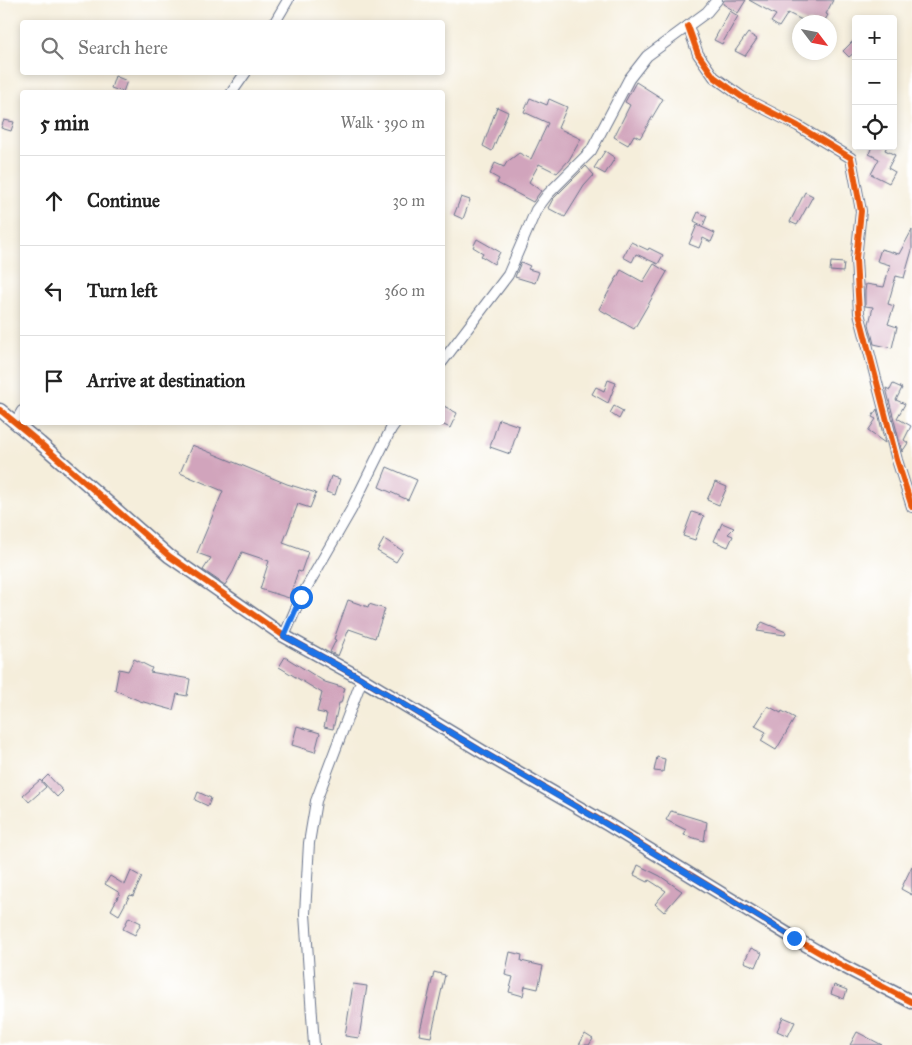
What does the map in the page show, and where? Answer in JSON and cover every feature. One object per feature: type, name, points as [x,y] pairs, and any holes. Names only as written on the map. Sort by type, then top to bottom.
[{"type":"street","points":[[277,20],[288,0]]},
{"type":"street","points":[[445,358],[508,275],[536,210],[548,194],[591,151],[630,79],[647,56],[707,12],[717,0]]},
{"type":"street","points":[[688,26],[698,54],[714,77],[742,97],[798,126],[851,158],[860,211],[856,260],[859,312],[897,460],[912,507]]},
{"type":"street","points":[[233,90],[244,75]]},
{"type":"street","points":[[0,410],[169,556],[284,636],[362,679],[632,839],[794,938],[912,1002]]},
{"type":"street","points":[[15,423],[20,414]]},
{"type":"street","points":[[284,636],[301,597],[351,510],[394,425]]},
{"type":"street","points":[[314,1045],[305,914],[309,843],[316,801],[362,679]]},
{"type":"building","points":[[724,0],[746,0],[738,13],[723,4]]},
{"type":"building","points":[[749,0],[833,0],[826,14],[828,15],[792,15],[788,13],[779,27],[771,22],[776,15]]},
{"type":"building","points":[[730,11],[738,16],[722,44],[714,40]]},
{"type":"building","points":[[748,33],[757,39],[745,56],[735,51]]},
{"type":"building","points":[[852,42],[852,54],[849,57],[843,51]]},
{"type":"building","points":[[115,76],[127,81],[124,90],[111,88]]},
{"type":"building","points":[[636,82],[663,99],[640,138],[634,135],[628,145],[614,137],[630,105],[625,102]]},
{"type":"building","points":[[530,98],[547,105],[549,99],[567,107],[558,128],[581,139],[569,160],[557,173],[539,164],[529,182],[541,191],[533,202],[497,183],[499,179],[490,174],[495,163],[504,167],[507,162],[519,153],[531,159],[548,123],[524,112]]},
{"type":"building","points":[[497,107],[508,112],[492,151],[483,146]]},
{"type":"building","points":[[4,120],[14,122],[11,131],[1,128]]},
{"type":"building","points":[[870,150],[885,150],[895,155],[888,168],[895,172],[889,183],[871,174],[879,159],[869,154]]},
{"type":"building","points":[[605,151],[615,158],[605,174],[594,168]]},
{"type":"building","points":[[586,166],[594,175],[584,186],[565,217],[548,208],[553,199]]},
{"type":"building","points":[[805,192],[813,196],[797,225],[790,222]]},
{"type":"building","points":[[461,197],[470,200],[463,219],[454,215]]},
{"type":"building","points":[[698,212],[707,216],[703,226],[694,221]]},
{"type":"building","points":[[697,225],[715,233],[711,242],[703,238],[699,248],[689,244]]},
{"type":"building","points":[[912,230],[912,250],[904,278],[896,276],[888,304],[894,306],[888,324],[897,327],[892,348],[874,344],[869,324],[873,307],[865,306],[866,284],[884,287],[890,265],[877,261],[881,249],[899,254]]},
{"type":"building","points":[[477,239],[500,252],[494,264],[481,256],[483,253],[473,247]]},
{"type":"building","points":[[631,242],[663,255],[658,264],[636,254],[632,262],[623,257]]},
{"type":"building","points":[[521,262],[530,266],[528,269],[539,272],[535,283],[515,277]]},
{"type":"building","points":[[831,262],[844,263],[843,272],[830,271]]},
{"type":"building","points":[[654,264],[667,272],[634,329],[599,309],[621,270],[643,282]]},
{"type":"building","points":[[608,380],[616,383],[608,403],[592,394],[596,387],[604,391]]},
{"type":"building","points":[[893,384],[902,388],[896,400],[905,404],[897,418],[911,426],[904,440],[908,443],[902,452],[886,388],[890,390]]},
{"type":"building","points":[[614,406],[623,411],[619,419],[610,413]]},
{"type":"building","points":[[445,407],[457,413],[450,428],[444,425]]},
{"type":"building","points":[[877,409],[885,443],[868,431],[876,419],[872,417]]},
{"type":"building","points":[[499,419],[519,426],[510,454],[490,447]]},
{"type":"building","points":[[192,445],[287,484],[316,493],[310,508],[298,504],[283,543],[308,552],[301,572],[298,571],[289,598],[260,589],[269,561],[242,552],[225,585],[203,570],[211,558],[197,553],[223,491],[180,473]]},
{"type":"building","points":[[387,467],[417,480],[408,500],[379,487]]},
{"type":"building","points":[[331,476],[340,479],[335,495],[326,492]]},
{"type":"building","points":[[715,482],[727,487],[719,505],[707,500]]},
{"type":"building","points":[[692,512],[704,516],[695,540],[683,536]]},
{"type":"building","points":[[722,523],[734,528],[728,534],[733,536],[728,547],[714,541]]},
{"type":"building","points":[[384,539],[403,551],[396,562],[377,551]]},
{"type":"building","points":[[348,600],[368,607],[369,604],[385,609],[375,638],[349,629],[338,656],[330,652],[336,640],[334,639]]},
{"type":"building","points":[[762,622],[786,632],[785,635],[757,631]]},
{"type":"building","points":[[285,657],[325,682],[345,688],[341,703],[339,703],[333,729],[324,727],[327,714],[317,712],[322,693],[279,667]]},
{"type":"building","points":[[134,659],[152,668],[150,672],[190,679],[187,696],[177,694],[173,710],[140,701],[115,690],[119,669],[128,671]]},
{"type":"building","points":[[768,706],[795,718],[776,750],[761,741],[766,732],[755,726]]},
{"type":"building","points":[[297,726],[320,733],[315,752],[292,745]]},
{"type":"building","points":[[657,757],[665,759],[663,772],[654,771]]},
{"type":"building","points":[[48,775],[63,791],[57,797],[42,781]]},
{"type":"building","points":[[40,780],[46,787],[29,802],[23,795]]},
{"type":"building","points":[[198,792],[211,798],[208,806],[195,800]]},
{"type":"building","points":[[671,811],[707,822],[704,841],[684,835],[686,830],[666,820]]},
{"type":"building","points":[[638,865],[660,876],[682,891],[664,912],[655,904],[666,891],[649,880],[648,882],[634,875]]},
{"type":"building","points":[[912,866],[912,895],[901,889]]},
{"type":"building","points":[[131,871],[142,877],[133,896],[130,895],[119,915],[111,910],[120,893],[105,884],[110,876],[125,885]]},
{"type":"building","points":[[129,917],[141,923],[135,935],[123,929]]},
{"type":"building","points":[[751,948],[762,953],[756,967],[744,962]]},
{"type":"building","points":[[510,952],[522,955],[521,961],[543,966],[538,989],[525,986],[523,996],[509,992],[513,977],[505,975]]},
{"type":"building","points":[[434,972],[445,975],[431,1037],[419,1035]]},
{"type":"building","points":[[353,984],[367,986],[359,1038],[345,1036]]},
{"type":"building","points":[[834,985],[847,990],[844,999],[831,994]]},
{"type":"building","points":[[783,1017],[795,1022],[788,1036],[777,1031]]},
{"type":"building","points":[[857,1032],[882,1045],[850,1045]]},
{"type":"building","points":[[585,1034],[593,1039],[589,1045],[579,1045]]},
{"type":"cycle path","points":[[688,26],[698,54],[714,77],[742,97],[798,126],[851,158],[861,211],[856,259],[859,313],[897,460],[912,507]]},
{"type":"cycle path","points":[[0,410],[169,556],[284,636],[362,679],[607,824],[794,938],[912,1002]]},
{"type":"route","points":[[301,597],[284,636],[362,679],[692,875],[794,938]]}]
